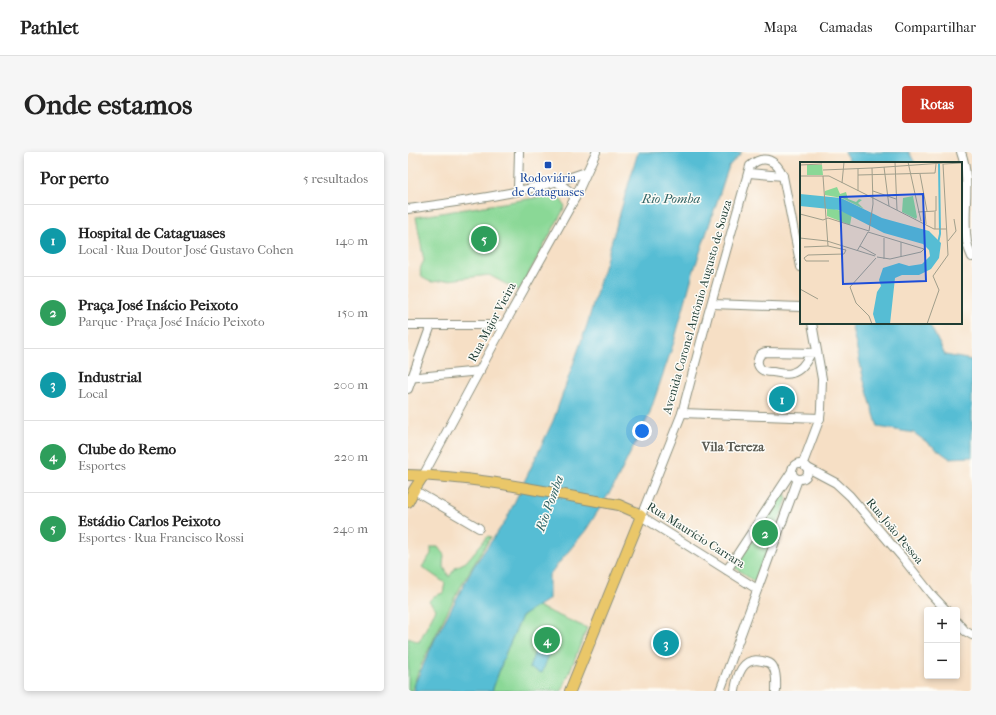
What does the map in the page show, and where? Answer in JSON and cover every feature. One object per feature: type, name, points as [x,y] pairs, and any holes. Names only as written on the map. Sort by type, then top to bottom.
[{"type":"main road","name":"Rua Maurício Carrara","points":[[408,475],[461,479],[514,486],[619,505],[641,516]]},
{"type":"main road","name":"Rua Major Vieira","points":[[408,502],[424,476]]},
{"type":"main road","name":"Avenida Coronel Antônio Augusto de Souza","points":[[570,691],[641,516]]},
{"type":"street","points":[[518,190],[519,152]]},
{"type":"street","name":"Rua Major Vieira","points":[[424,476],[504,325],[575,198],[596,152]]},
{"type":"street","points":[[960,152],[964,160],[968,185],[966,223],[967,243],[972,257]]},
{"type":"street","name":"Avenida Coronel Antônio Augusto de Souza","points":[[641,516],[682,413],[750,166],[757,161],[765,160],[772,162],[776,164],[783,176]]},
{"type":"street","points":[[408,209],[501,194],[556,182],[586,172]]},
{"type":"street","points":[[749,173],[783,176],[800,262]]},
{"type":"street","points":[[556,182],[568,190],[575,198]]},
{"type":"street","points":[[712,304],[800,307]]},
{"type":"street","points":[[804,465],[820,418],[821,409],[822,378],[814,353],[812,324]]},
{"type":"street","points":[[408,325],[504,325]]},
{"type":"street","points":[[408,389],[410,378],[431,325]]},
{"type":"street","points":[[762,352],[814,353],[801,367],[792,373],[786,374],[765,372],[758,366],[758,357],[762,352]]},
{"type":"street","points":[[410,378],[480,371]]},
{"type":"street","points":[[682,413],[820,418]]},
{"type":"street","points":[[720,691],[757,590],[801,478],[808,472],[804,465],[800,463],[795,464],[792,468],[792,471],[727,570]]},
{"type":"street","name":"Rua João Pessoa","points":[[804,465],[836,483],[850,496],[943,607]]},
{"type":"street","points":[[792,471],[793,476],[801,478],[820,474]]},
{"type":"street","points":[[414,490],[479,528]]},
{"type":"street","name":"Rua Maurício Carrara","points":[[641,516],[757,590]]},
{"type":"street","points":[[960,625],[965,631],[972,635]]},
{"type":"street","points":[[735,691],[737,681],[743,667],[748,661],[754,660],[770,663],[774,668],[776,673],[776,691]]},
{"type":"green space","points":[[553,195],[563,203],[565,207],[519,291],[489,275],[432,282],[422,277],[420,271],[424,261],[416,217]]},
{"type":"green space","points":[[782,489],[787,499],[756,583],[734,567]]},
{"type":"green space","points":[[488,536],[491,537],[460,589],[420,667],[412,691],[408,691],[408,638],[419,642],[436,609],[429,601],[434,596],[443,593],[445,583],[422,567],[431,554],[431,547],[438,547],[444,555],[443,565],[449,577],[456,567],[466,562]]},
{"type":"green space","points":[[537,606],[587,628],[562,691],[492,691],[506,652],[522,616]]},
{"type":"water","name":"Rio Pomba","points":[[638,152],[742,152],[729,166],[693,273],[674,342],[649,415],[615,484],[586,530],[549,575],[549,599],[522,616],[506,652],[492,691],[414,691],[415,683],[436,637],[474,566],[506,520],[553,421],[587,325]]},
{"type":"water","points":[[844,152],[909,152],[914,162],[850,162]]},
{"type":"water","points":[[851,324],[930,324],[945,355],[972,360],[972,457],[949,458],[914,433],[878,427],[864,381]]},
{"type":"water","points":[[538,643],[551,649],[542,673],[529,668]]},
{"type":"place","name":"Rodoviária de Cataguases","points":[[548,165]]},
{"type":"place","name":"Estádio Carlos Peixoto","points":[[484,239]]},
{"type":"place","name":"Hospital de Cataguases","points":[[782,399]]},
{"type":"place","name":"Praça José Inácio Peixoto","points":[[765,533]]},
{"type":"place","name":"Clube do Remo","points":[[547,640]]},
{"type":"place","name":"Industrial","points":[[666,643]]},
{"type":"district","name":"Vila Tereza","points":[[733,446]]}]
